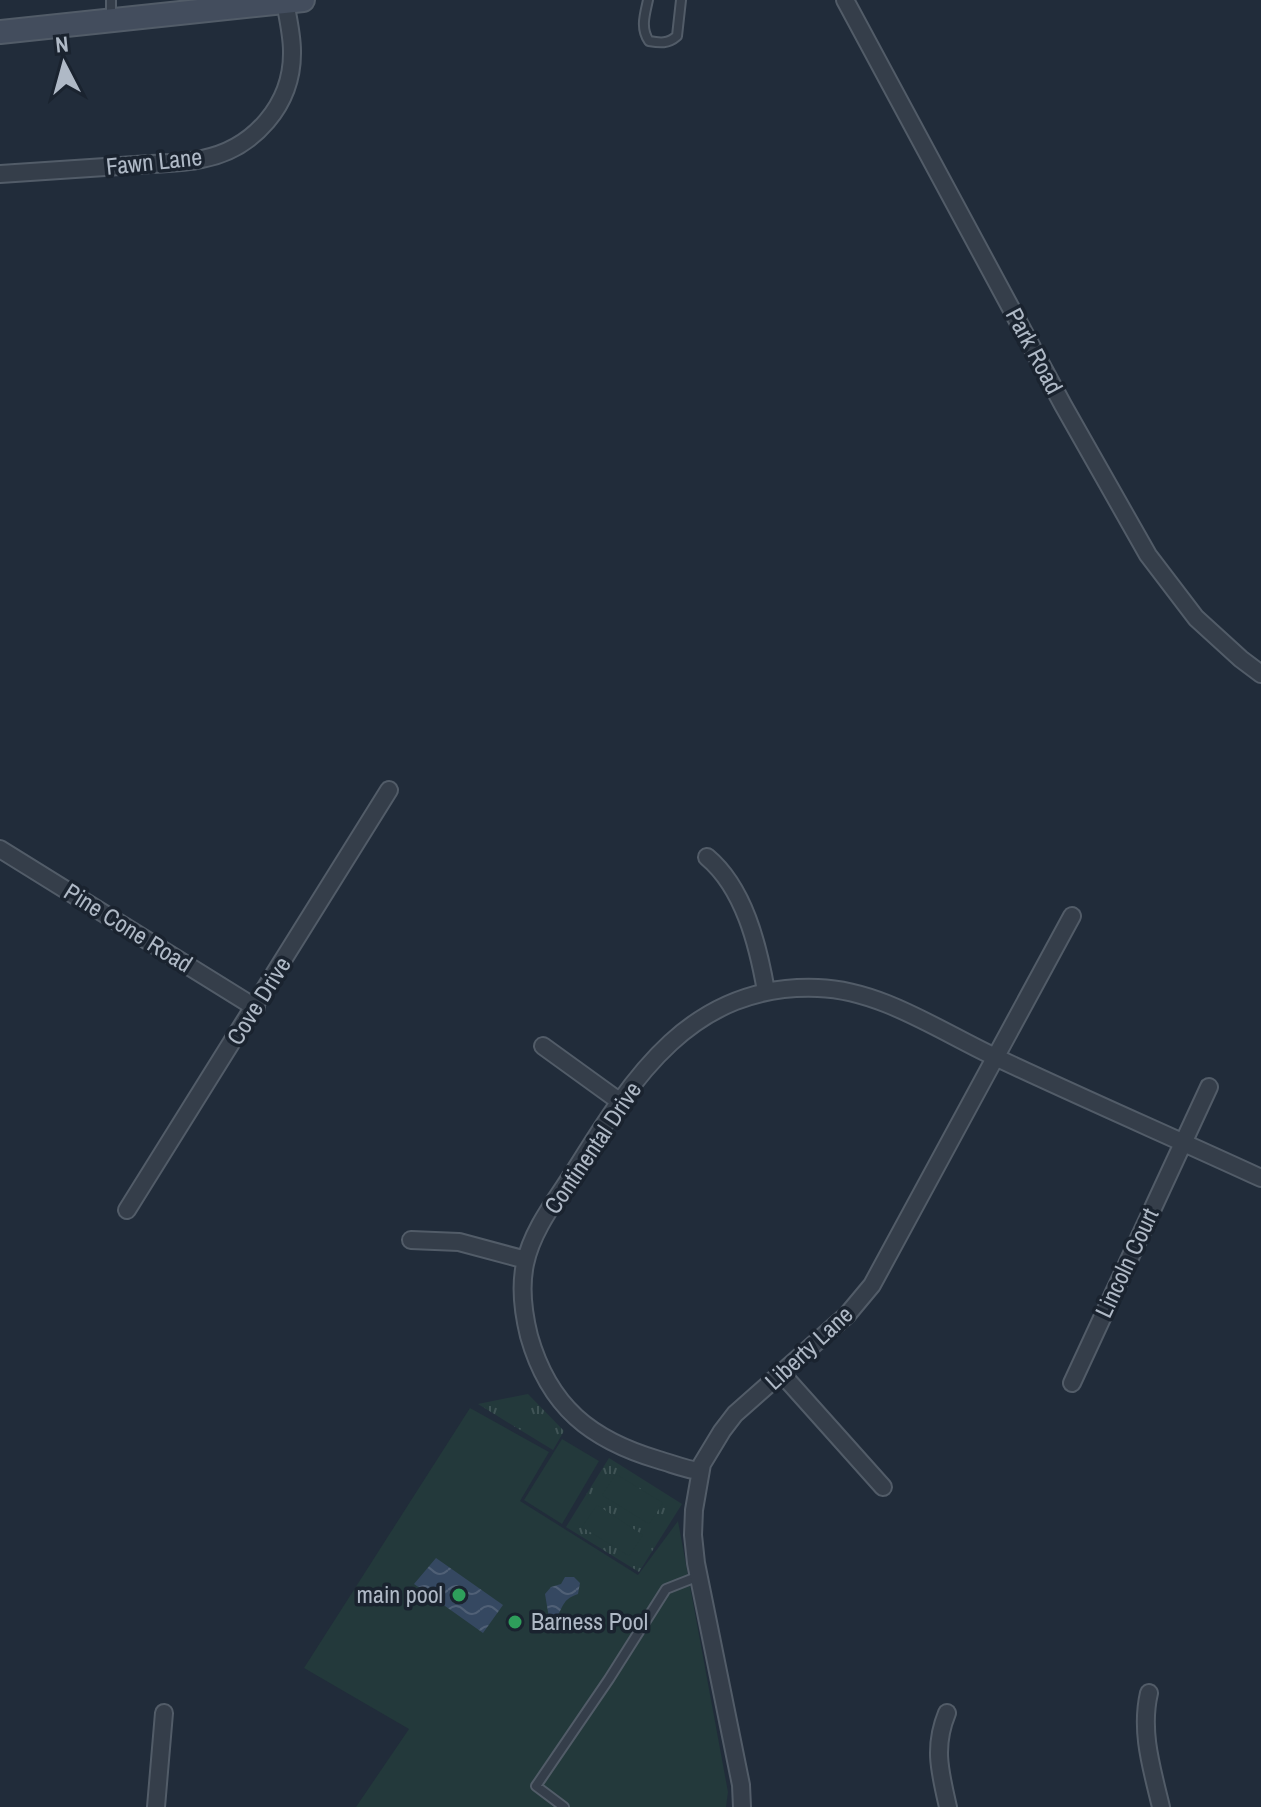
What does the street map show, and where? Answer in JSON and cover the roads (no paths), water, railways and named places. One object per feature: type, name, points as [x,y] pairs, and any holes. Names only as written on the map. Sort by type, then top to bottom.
[{"type":"street","name":"Park Road","points":[[845,0],[1063,405],[1148,555],[1196,618],[1261,674]]},
{"type":"street","points":[[0,32],[111,10],[294,1]]},
{"type":"street","name":"Fawn Lane","points":[[0,174],[188,161],[227,152],[263,127],[277,109],[290,73],[294,1]]},
{"type":"street","name":"Cove Drive","points":[[127,1210],[256,1008],[389,790]]},
{"type":"street","name":"Pine Cone Road","points":[[0,849],[256,1008]]},
{"type":"street","points":[[707,857],[726,876],[741,907],[756,942],[766,991]]},
{"type":"street","name":"Liberty Lane","points":[[742,1807],[741,1785],[693,1535],[700,1471],[729,1422],[847,1315],[872,1285],[1072,916]]},
{"type":"street","name":"Continental Drive","points":[[700,1471],[653,1458],[602,1437],[585,1426],[556,1396],[545,1379],[522,1307],[526,1260],[539,1227],[619,1101],[667,1045],[685,1029],[717,1009],[766,991],[789,987],[859,994],[1261,1178]]},
{"type":"street","points":[[543,1046],[619,1101]]},
{"type":"street","name":"Lincoln Court","points":[[1072,1383],[1209,1087]]},
{"type":"street","points":[[411,1240],[459,1242],[526,1260]]},
{"type":"street","points":[[782,1374],[883,1487]]},
{"type":"street","points":[[1149,1693],[1145,1738],[1161,1807]]},
{"type":"street","points":[[156,1807],[164,1713]]},
{"type":"street","points":[[947,1713],[938,1733],[937,1748],[948,1807]]},
{"type":"lane","points":[[648,0],[643,28],[649,41],[659,43],[671,42],[677,36],[681,0]]},
{"type":"lane","points":[[564,1807],[536,1786],[666,1589],[699,1576]]},
{"type":"water","name":"main pool","points":[[436,1558],[503,1605],[483,1633],[414,1584]]},
{"type":"water","points":[[565,1577],[574,1577],[580,1583],[578,1594],[567,1600],[557,1617],[549,1618],[545,1594],[551,1587],[561,1584]]},
{"type":"place","name":"main pool","points":[[459,1595]]},
{"type":"place","name":"Barness Pool","points":[[515,1622]]}]
